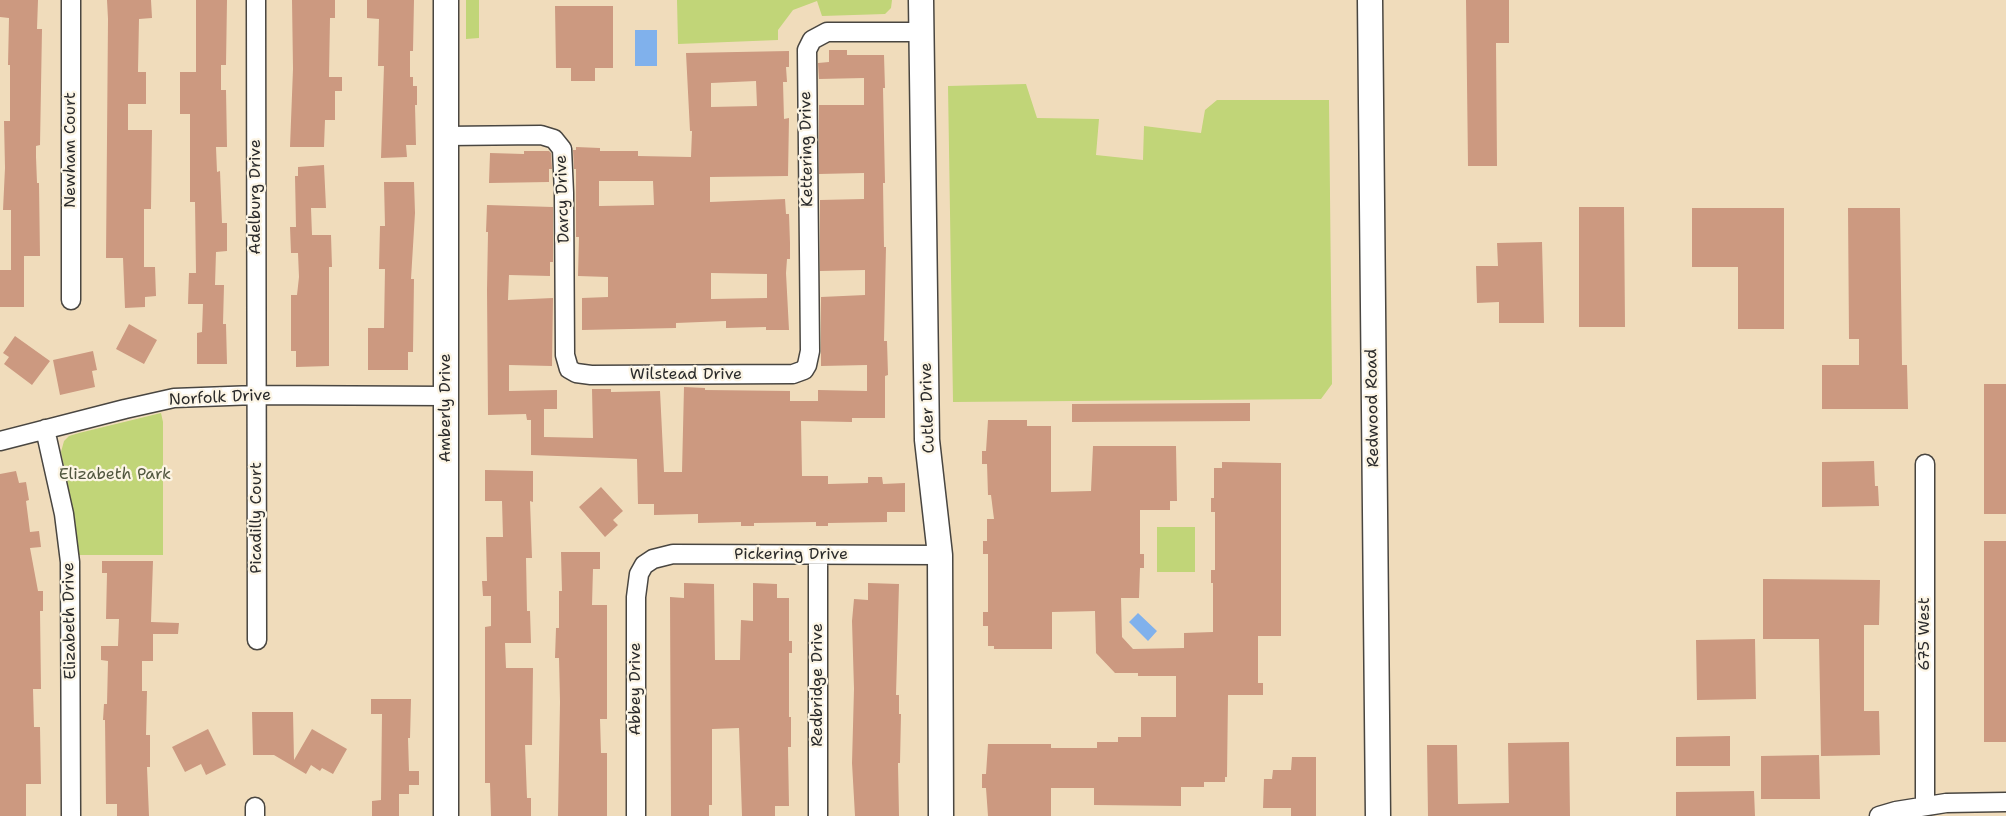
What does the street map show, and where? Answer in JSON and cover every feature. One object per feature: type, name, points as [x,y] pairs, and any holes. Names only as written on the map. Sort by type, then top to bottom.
[{"type":"street","name":"Newham Court","points":[[71,0],[71,300]]},
{"type":"street","name":"Adelburg Drive","points":[[256,0],[256,395]]},
{"type":"street","name":"Amberly Drive","points":[[446,0],[446,816]]},
{"type":"street","name":"Cutler Drive","points":[[921,0],[927,440],[940,555],[941,816]]},
{"type":"street","name":"Redwood Road","points":[[1370,0],[1378,816]]},
{"type":"street","name":"Kettering Drive","points":[[804,370],[810,351],[807,50],[812,40],[827,32],[922,32]]},
{"type":"street","name":"Darcy Drive","points":[[446,136],[541,135],[554,139],[562,149],[565,347],[566,363],[569,369]]},
{"type":"street","name":"Wilstead Drive","points":[[569,369],[576,373],[591,375],[786,375],[804,370]]},
{"type":"street","name":"Norfolk Drive","points":[[0,441],[174,398],[256,395],[446,396]]},
{"type":"street","name":"Picadilly Court","points":[[256,395],[257,640]]},
{"type":"street","name":"Elizabeth Drive","points":[[45,429],[64,514],[70,562],[71,816]]},
{"type":"street","name":"675 West","points":[[1924,464],[1925,805]]},
{"type":"street","name":"Pickering Drive","points":[[644,565],[653,559],[673,554],[940,555]]},
{"type":"street","name":"Redbridge Drive","points":[[818,555],[818,816]]},
{"type":"street","name":"Abbey Drive","points":[[636,816],[636,597],[639,574],[644,565]]},
{"type":"street","points":[[1879,816],[1925,805],[2006,802]]},
{"type":"green space","points":[[466,0],[479,0],[479,38],[466,39]]},
{"type":"green space","points":[[677,0],[892,0],[891,8],[885,14],[822,16],[817,1],[793,10],[778,30],[778,40],[678,44]]},
{"type":"green space","points":[[1026,84],[1037,118],[1099,119],[1096,155],[1143,160],[1144,126],[1201,133],[1205,110],[1217,100],[1329,100],[1332,384],[1321,399],[953,402],[948,86]]},
{"type":"green space","name":"Elizabeth Park","points":[[161,413],[163,422],[163,555],[79,555],[75,520],[61,452],[64,441],[69,436],[79,433]]},
{"type":"green space","points":[[1157,527],[1195,527],[1195,572],[1157,572]]},
{"type":"water","points":[[635,30],[657,30],[657,66],[635,66]]},
{"type":"water","points":[[1138,613],[1157,631],[1148,641],[1129,622]]},
{"type":"building","points":[[0,0],[38,0],[37,29],[42,29],[40,145],[36,146],[40,256],[24,256],[24,307],[0,307],[0,270],[11,270],[11,210],[3,210],[4,121],[10,121],[9,18],[0,17]]},
{"type":"building","points":[[107,0],[151,0],[152,18],[139,19],[138,72],[146,72],[146,104],[128,104],[128,130],[152,130],[151,209],[144,209],[144,267],[155,267],[156,296],[145,297],[145,307],[125,308],[123,258],[106,258]]},
{"type":"building","points":[[196,0],[227,0],[226,65],[221,65],[221,90],[226,90],[227,147],[216,147],[217,172],[220,171],[222,223],[227,223],[227,251],[216,252],[215,285],[224,285],[223,324],[226,324],[227,364],[197,364],[197,333],[202,332],[203,304],[188,304],[189,273],[196,273],[195,202],[190,202],[190,114],[180,114],[180,72],[196,72]]},
{"type":"building","points":[[292,0],[335,0],[335,18],[330,18],[329,77],[342,77],[342,91],[335,91],[335,120],[325,120],[324,147],[290,147],[293,69]]},
{"type":"building","points":[[367,0],[414,0],[410,77],[413,77],[413,86],[417,86],[416,145],[406,145],[407,157],[381,158],[384,66],[378,66],[379,19],[367,18]]},
{"type":"building","points":[[1466,0],[1509,0],[1509,43],[1496,43],[1497,166],[1468,166]]},
{"type":"building","points":[[555,6],[613,6],[613,68],[595,68],[595,81],[571,81],[571,68],[556,68]]},
{"type":"building","points":[[829,50],[847,50],[847,55],[884,55],[885,183],[883,183],[884,247],[886,247],[884,341],[887,341],[888,375],[885,376],[885,418],[852,418],[852,422],[801,421],[802,476],[828,476],[828,484],[868,483],[868,477],[882,477],[883,484],[905,483],[905,512],[887,512],[887,522],[828,523],[828,526],[816,526],[816,522],[754,523],[754,526],[741,526],[741,522],[698,523],[698,514],[654,515],[654,504],[638,504],[637,459],[531,455],[531,420],[527,420],[526,414],[488,415],[487,205],[553,207],[553,262],[550,262],[550,276],[509,275],[508,300],[553,298],[552,366],[509,365],[509,391],[557,390],[557,409],[544,409],[544,437],[593,438],[592,389],[611,389],[611,392],[660,391],[664,472],[682,472],[684,387],[705,388],[705,390],[790,391],[790,401],[818,401],[818,390],[867,391],[867,365],[821,366],[821,297],[865,295],[865,270],[820,271],[820,200],[864,199],[864,173],[819,174],[819,105],[864,105],[864,78],[819,79],[818,63],[829,62]]},
{"type":"building","points":[[789,51],[789,67],[786,67],[787,82],[783,82],[784,119],[789,118],[788,176],[710,177],[710,202],[785,199],[786,214],[789,214],[790,243],[790,259],[787,259],[786,273],[789,330],[766,330],[766,327],[726,328],[726,321],[676,323],[676,328],[582,330],[582,298],[608,297],[608,277],[578,276],[579,237],[576,237],[576,169],[574,169],[573,150],[576,150],[576,147],[600,148],[600,151],[638,151],[638,156],[691,157],[692,131],[690,131],[686,53]],"holes":[[[756,81],[757,106],[711,107],[711,83]],[[599,181],[653,181],[654,205],[599,206]],[[711,273],[767,274],[767,298],[711,299]]]},
{"type":"building","points":[[524,151],[549,151],[551,153],[552,169],[549,169],[549,182],[489,183],[490,153],[524,154]]},
{"type":"building","points":[[324,165],[326,208],[311,208],[312,235],[331,235],[329,366],[296,367],[296,351],[291,351],[291,295],[297,295],[298,253],[291,253],[290,227],[296,227],[295,176],[298,176],[298,167]]},
{"type":"building","points":[[384,182],[414,182],[415,213],[411,279],[414,279],[413,352],[408,352],[408,370],[368,370],[368,328],[384,328],[385,269],[379,269],[380,226],[385,226]]},
{"type":"building","points":[[1579,207],[1624,207],[1625,327],[1579,327]]},
{"type":"building","points":[[1692,208],[1784,208],[1784,329],[1738,329],[1738,267],[1692,267]]},
{"type":"building","points":[[1848,208],[1900,208],[1902,365],[1907,365],[1908,409],[1822,409],[1822,365],[1859,365],[1859,339],[1849,339]]},
{"type":"building","points":[[1542,242],[1544,323],[1499,323],[1499,302],[1477,303],[1476,266],[1498,266],[1497,243]]},
{"type":"building","points":[[129,324],[157,340],[144,364],[116,349]]},
{"type":"building","points":[[15,336],[50,361],[32,385],[4,364],[9,357],[3,353]]},
{"type":"building","points":[[93,351],[97,370],[92,371],[95,387],[60,395],[53,360]]},
{"type":"building","points":[[1984,384],[2006,384],[2006,514],[1984,514]]},
{"type":"building","points":[[1250,403],[1250,421],[1072,422],[1072,404]]},
{"type":"building","points":[[988,420],[1027,420],[1027,426],[1051,426],[1051,492],[1091,491],[1093,446],[1176,446],[1177,501],[1170,501],[1170,510],[1140,510],[1140,554],[1144,554],[1144,568],[1140,568],[1139,598],[1121,598],[1122,637],[1133,649],[1184,648],[1184,633],[1213,632],[1211,570],[1215,570],[1215,512],[1211,512],[1211,498],[1214,498],[1214,468],[1222,468],[1222,462],[1281,463],[1281,636],[1258,636],[1258,683],[1263,683],[1263,695],[1228,695],[1227,777],[1225,777],[1225,782],[1204,782],[1204,787],[1181,787],[1181,806],[1094,805],[1094,788],[1051,788],[1051,816],[988,816],[986,788],[982,788],[982,774],[986,774],[988,744],[1051,744],[1051,748],[1097,748],[1097,742],[1118,742],[1118,737],[1141,737],[1141,717],[1176,717],[1176,676],[1138,676],[1138,673],[1115,673],[1096,653],[1095,611],[1052,612],[1052,649],[994,649],[994,646],[988,646],[988,626],[983,626],[983,612],[988,612],[988,554],[983,554],[983,541],[987,541],[987,519],[994,519],[991,495],[988,495],[987,464],[982,464],[982,451],[986,451]]},
{"type":"building","points":[[1874,461],[1879,506],[1822,507],[1822,462]]},
{"type":"building","points":[[485,470],[533,471],[533,502],[530,501],[532,558],[526,558],[527,611],[530,611],[531,643],[505,643],[506,668],[533,668],[532,745],[525,745],[527,798],[531,798],[531,816],[491,816],[490,783],[485,783],[485,627],[491,626],[491,596],[483,596],[482,581],[487,581],[486,537],[503,537],[502,501],[485,501]]},
{"type":"building","points":[[16,471],[19,483],[26,482],[30,532],[39,531],[41,547],[30,548],[38,591],[43,591],[43,611],[40,611],[41,689],[33,689],[34,727],[40,727],[41,784],[26,784],[26,816],[0,816],[0,474]]},
{"type":"building","points":[[601,487],[623,511],[613,520],[618,525],[605,537],[579,507]]},
{"type":"building","points":[[1984,541],[2006,541],[2006,742],[1984,742]]},
{"type":"building","points":[[561,552],[600,552],[600,569],[593,569],[592,605],[607,605],[607,719],[600,719],[601,753],[607,753],[607,816],[558,816],[560,702],[559,658],[555,658],[556,628],[559,628],[559,591],[562,591]]},
{"type":"building","points":[[102,561],[153,561],[151,622],[179,623],[178,634],[153,634],[153,661],[142,661],[142,691],[147,691],[146,735],[150,735],[150,767],[147,767],[149,816],[117,816],[117,804],[106,804],[105,720],[103,720],[104,704],[107,704],[108,661],[101,660],[101,646],[118,646],[119,619],[106,619],[107,573],[102,573]]},
{"type":"building","points":[[1763,579],[1880,580],[1879,625],[1864,625],[1864,711],[1879,711],[1880,755],[1821,756],[1819,639],[1763,639]]},
{"type":"building","points":[[684,583],[714,584],[715,660],[740,660],[741,620],[753,621],[753,583],[777,584],[777,598],[789,598],[789,641],[792,641],[792,653],[789,653],[791,747],[788,747],[789,806],[775,806],[775,816],[742,816],[739,728],[712,729],[712,805],[709,805],[709,816],[671,816],[670,597],[684,598]]},
{"type":"building","points":[[868,583],[899,584],[896,695],[899,695],[899,714],[901,714],[900,763],[898,763],[899,816],[855,816],[852,763],[854,689],[852,621],[854,599],[868,600]]},
{"type":"building","points":[[1755,639],[1756,699],[1697,700],[1696,640]]},
{"type":"building","points":[[371,699],[411,699],[410,738],[408,738],[409,771],[419,771],[419,785],[409,785],[409,794],[399,794],[399,816],[372,816],[372,801],[381,800],[382,714],[371,714]]},
{"type":"building","points":[[252,712],[293,712],[294,760],[312,729],[347,749],[333,774],[322,768],[320,771],[311,765],[306,774],[274,755],[253,755]]},
{"type":"building","points":[[208,729],[226,765],[206,775],[201,764],[185,772],[172,747]]},
{"type":"building","points":[[1730,736],[1730,766],[1676,766],[1676,737]]},
{"type":"building","points":[[1569,742],[1570,816],[1428,816],[1427,745],[1457,745],[1458,804],[1509,803],[1508,743]]},
{"type":"building","points":[[1819,755],[1820,799],[1761,799],[1761,756]]},
{"type":"building","points":[[1292,757],[1316,757],[1316,816],[1291,816],[1291,808],[1263,808],[1264,779],[1272,779],[1273,770],[1291,770]]},
{"type":"building","points":[[1754,791],[1755,816],[1676,816],[1676,792]]}]
